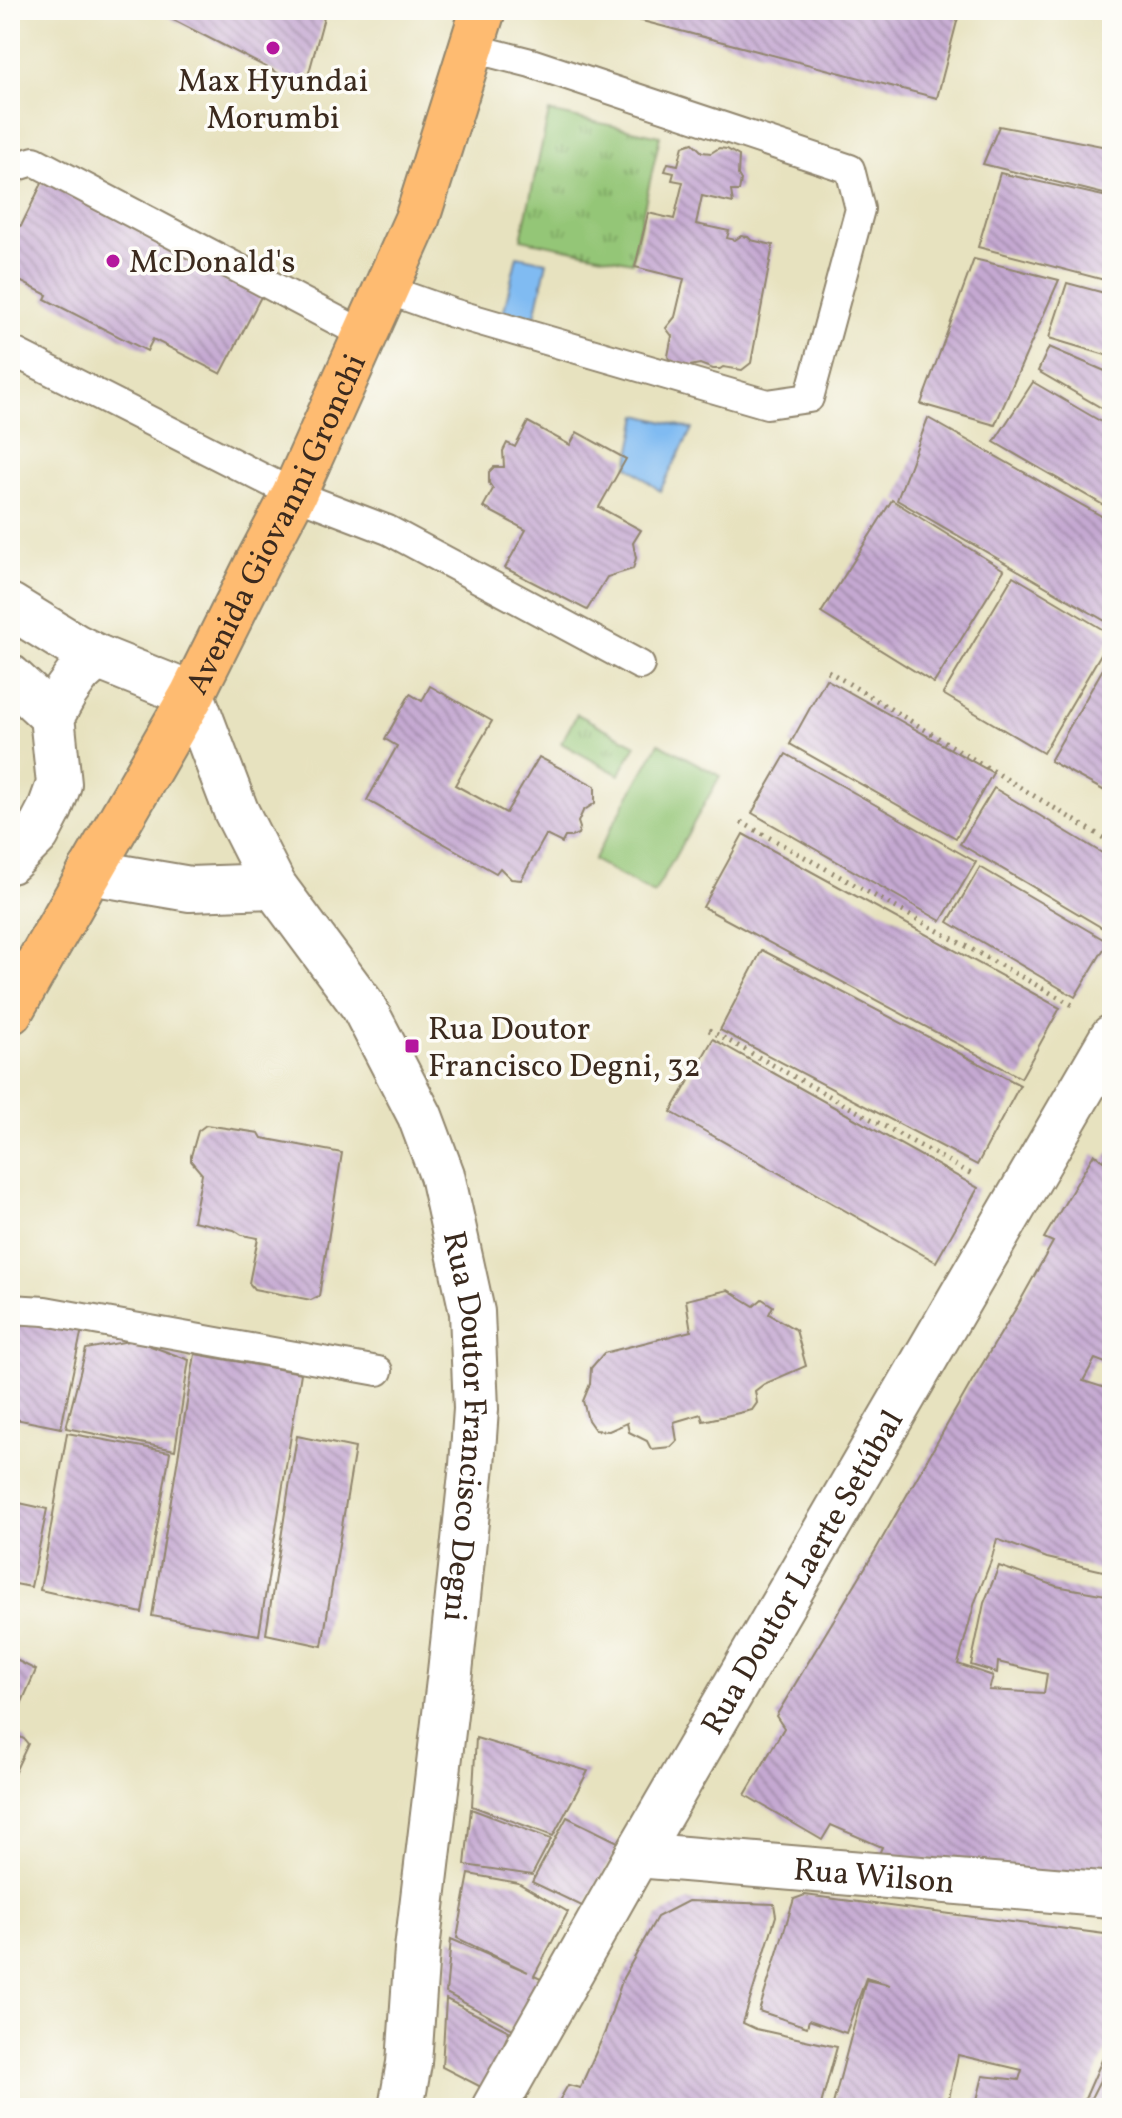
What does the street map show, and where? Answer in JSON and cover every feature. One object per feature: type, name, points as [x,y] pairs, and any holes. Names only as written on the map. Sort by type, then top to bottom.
[{"type":"main road","name":"Avenida Giovanni Gronchi","points":[[10,1012],[192,695],[294,494],[417,219],[477,29]]},
{"type":"street","points":[[10,606],[97,657],[192,695]]},
{"type":"street","points":[[10,861],[37,834],[59,784],[52,716],[72,682],[97,657]]},
{"type":"street","points":[[10,677],[52,716]]},
{"type":"street","name":"Rua Doutor Francisco Degni","points":[[192,695],[236,811],[274,886],[363,1006],[420,1116],[442,1175],[472,1312],[476,1409],[472,1465],[417,1949],[409,2063],[401,2108]]},
{"type":"street","points":[[90,872],[190,889],[274,886]]},
{"type":"street","name":"Rua Doutor Laerte Setúbal","points":[[494,2108],[637,1855],[1018,1199],[1103,1041]]},
{"type":"street","name":"Rua Wilson","points":[[637,1855],[1112,1895]]},
{"type":"lane","points":[[385,289],[453,313],[767,404],[809,398],[860,209],[850,169],[531,63],[477,29]]},
{"type":"lane","points":[[10,172],[34,161],[365,335]]},
{"type":"lane","points":[[10,350],[294,494],[388,530],[640,665]]},
{"type":"lane","points":[[10,1309],[45,1311],[378,1371]]},
{"type":"path","points":[[828,671],[1112,843]]},
{"type":"path","points":[[741,822],[1103,1041]]},
{"type":"path","points":[[709,1030],[1018,1199]]},
{"type":"green space","points":[[549,112],[660,136],[632,262],[521,239]]},
{"type":"green space","points":[[577,714],[636,745],[619,775],[561,743]]},
{"type":"green space","points":[[659,743],[720,776],[654,894],[593,860]]},
{"type":"water","points":[[517,256],[547,262],[533,325],[502,318]]},
{"type":"water","points":[[638,415],[692,429],[660,491],[628,466]]},
{"type":"building","name":"Max Hyundai Morumbi","points":[[154,10],[326,10],[305,87]]},
{"type":"building","points":[[629,10],[960,10],[937,98],[627,17]]},
{"type":"building","points":[[999,126],[1112,148],[1112,196],[983,164]]},
{"type":"building","points":[[693,143],[702,152],[711,153],[719,148],[739,156],[738,175],[741,180],[739,191],[731,191],[733,203],[702,196],[696,224],[729,231],[727,238],[748,237],[773,245],[751,363],[742,370],[713,369],[700,364],[684,367],[669,359],[672,336],[666,328],[675,317],[684,279],[635,267],[648,213],[674,219],[683,182],[672,180],[674,173],[665,171],[668,163],[678,165],[683,146]]},
{"type":"building","points":[[1000,173],[1112,198],[1112,282],[978,247]]},
{"type":"building","name":"McDonald's","points":[[46,175],[266,287],[221,374],[153,339],[147,351],[45,299],[47,295],[10,276],[10,246],[14,239],[10,237],[10,220],[21,226]]},
{"type":"building","points":[[974,259],[1059,280],[995,425],[921,404]]},
{"type":"building","points":[[1067,283],[1112,295],[1112,357],[1049,338]]},
{"type":"building","points":[[1049,347],[1112,374],[1112,414],[1038,371]]},
{"type":"building","points":[[1033,382],[1112,428],[1112,510],[994,442]]},
{"type":"building","points":[[928,418],[1112,522],[1112,625],[897,500]]},
{"type":"building","points":[[528,422],[570,445],[577,432],[626,459],[599,507],[641,530],[633,543],[636,558],[633,569],[607,577],[587,610],[505,568],[526,530],[483,507],[493,489],[489,483],[489,472],[494,467],[504,467],[503,451],[507,443],[515,447]]},
{"type":"building","points":[[892,500],[1004,570],[934,683],[821,613]]},
{"type":"building","points":[[1013,576],[1112,635],[1043,753],[943,694]]},
{"type":"building","points":[[1112,653],[1112,795],[1050,761]]},
{"type":"building","points":[[826,679],[993,773],[956,838],[790,744]]},
{"type":"building","points":[[430,686],[492,721],[455,785],[506,813],[539,757],[595,786],[595,803],[583,811],[578,822],[578,834],[565,837],[562,843],[546,835],[521,880],[511,879],[500,868],[496,873],[367,800],[397,746],[385,739],[410,694],[422,701]]},
{"type":"building","points":[[786,754],[976,862],[941,921],[752,813]]},
{"type":"building","points":[[994,788],[1112,859],[1111,933],[960,844]]},
{"type":"building","points":[[743,834],[1060,1008],[1021,1078],[703,907]]},
{"type":"building","points":[[980,867],[1108,942],[1075,997],[948,922]]},
{"type":"building","points":[[762,950],[1020,1085],[977,1165],[720,1030]]},
{"type":"building","points":[[713,1039],[978,1188],[936,1262],[671,1112]]},
{"type":"building","points":[[206,1125],[259,1133],[262,1138],[342,1153],[319,1296],[311,1300],[254,1289],[249,1283],[258,1238],[193,1221],[202,1174],[191,1161],[191,1156],[198,1131]]},
{"type":"building","points":[[1112,1149],[1112,1353],[1108,1364],[1095,1359],[1083,1381],[1112,1390],[1112,1573],[1047,1558],[997,1539],[958,1664],[993,1676],[989,1690],[1044,1693],[1047,1674],[998,1662],[997,1673],[971,1665],[984,1603],[999,1566],[1056,1586],[1112,1596],[1112,1884],[879,1854],[882,1847],[831,1825],[822,1840],[745,1795],[784,1728],[776,1716],[1018,1305],[1053,1242],[1044,1238],[1094,1154],[1103,1161]]},
{"type":"building","points":[[728,1290],[754,1306],[762,1299],[773,1306],[769,1314],[796,1330],[806,1366],[755,1391],[757,1403],[752,1410],[703,1421],[701,1414],[674,1422],[677,1441],[671,1447],[651,1449],[647,1441],[629,1432],[627,1423],[609,1431],[595,1430],[588,1420],[583,1401],[590,1384],[591,1368],[604,1353],[691,1331],[686,1300]]},
{"type":"building","points":[[15,1319],[82,1329],[61,1428],[10,1418],[10,1343]]},
{"type":"building","points":[[134,1340],[189,1360],[175,1450],[66,1428],[86,1349]]},
{"type":"building","points":[[195,1354],[301,1373],[259,1635],[152,1616]]},
{"type":"building","points":[[67,1433],[170,1452],[142,1613],[40,1590]]},
{"type":"building","points":[[297,1436],[355,1448],[322,1646],[266,1634]]},
{"type":"building","points":[[10,1501],[47,1509],[31,1587],[10,1583]]},
{"type":"building","points":[[10,1657],[36,1670],[12,1725],[16,1735],[28,1744],[13,1776],[10,1776]]},
{"type":"building","points":[[476,1738],[588,1771],[553,1836],[472,1806]]},
{"type":"building","points":[[471,1809],[551,1839],[532,1875],[465,1865]]},
{"type":"building","points":[[567,1817],[620,1843],[584,1907],[532,1882]]},
{"type":"building","points":[[469,1874],[518,1883],[568,1912],[534,1976],[550,1983],[524,2035],[446,1993],[451,1939],[528,1972],[457,1938]]},
{"type":"building","points":[[805,1895],[1112,1935],[1112,2045],[1109,2044],[1081,2108],[975,2108],[983,2076],[1019,2080],[1022,2070],[958,2055],[947,2108],[832,2108],[866,1980],[890,1985],[866,1978],[846,2033],[809,2020],[807,2027],[759,2011],[794,1899]]},
{"type":"building","points":[[688,1901],[774,1904],[776,1916],[743,2023],[756,2029],[837,2047],[820,2108],[555,2108],[568,2085],[580,2088],[605,2032],[623,1978],[657,1917]]},
{"type":"building","points":[[446,1999],[509,2031],[487,2090],[442,2067]]},
{"type":"building","points":[[1105,2070],[1112,2071],[1112,2108],[1086,2108]]},
{"type":"place","name":"Max Hyundai Morumbi","points":[[273,48]]},
{"type":"place","name":"McDonald's","points":[[113,261]]},
{"type":"place","name":"Rua Doutor Francisco Degni, 32","points":[[412,1046]]}]
